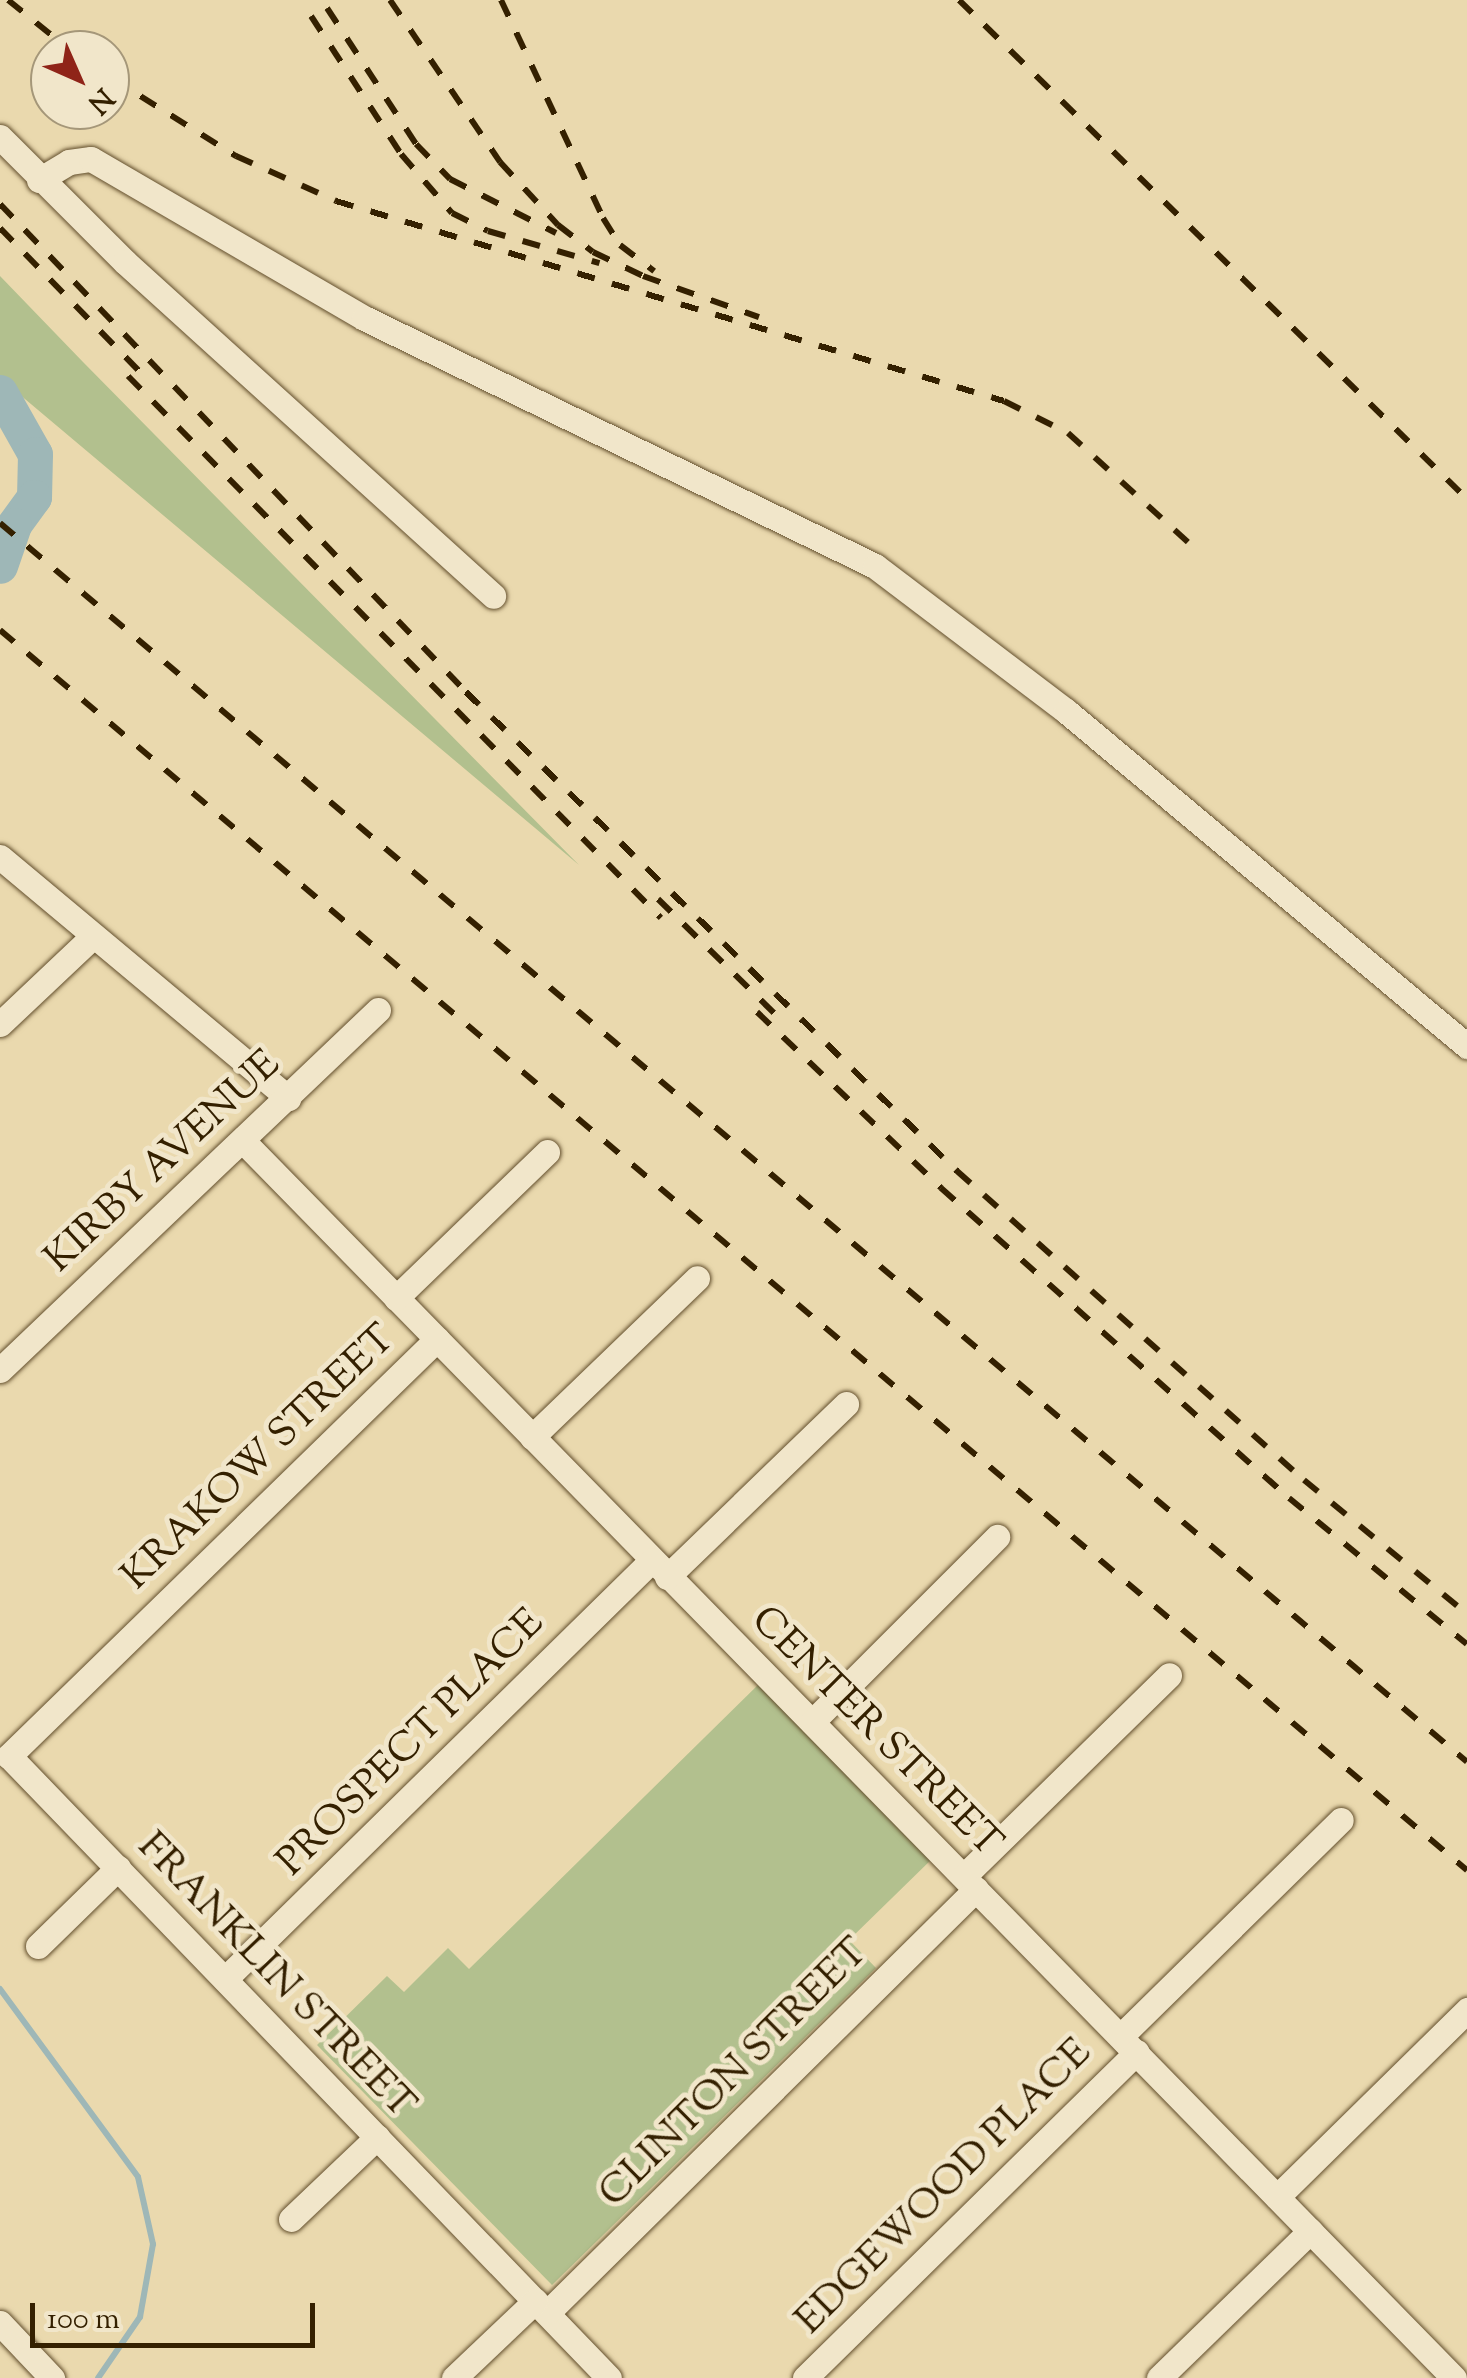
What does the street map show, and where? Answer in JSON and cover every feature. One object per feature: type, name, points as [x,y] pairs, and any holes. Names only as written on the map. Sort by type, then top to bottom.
[{"type":"street","points":[[0,137],[39,180],[493,596]]},
{"type":"street","points":[[39,180],[69,162],[91,159],[364,318],[875,566],[1066,711],[1467,1046]]},
{"type":"street","points":[[0,857],[288,1098]]},
{"type":"street","points":[[0,1024],[92,936]]},
{"type":"street","name":"KIRBY AVENUE","points":[[0,1370],[378,1010]]},
{"type":"street","name":"CENTER STREET","points":[[243,1141],[1454,2378]]},
{"type":"street","points":[[396,1298],[547,1152]]},
{"type":"street","points":[[532,1438],[697,1278]]},
{"type":"street","name":"KRAKOW STREET","points":[[137,1633],[436,1339]]},
{"type":"street","name":"PROSPECT PLACE","points":[[225,1980],[660,1569],[846,1404]]},
{"type":"street","points":[[812,1722],[997,1537]]},
{"type":"street","name":"FRANKLIN STREET","points":[[137,1633],[10,1756],[610,2378]]},
{"type":"street","name":"CLINTON STREET","points":[[454,2378],[541,2307],[969,1882],[1168,1675]]},
{"type":"street","name":"EDGEWOOD PLACE","points":[[805,2378],[1341,1820]]},
{"type":"street","points":[[38,1946],[118,1868]]},
{"type":"street","points":[[1276,2197],[1467,2010]]},
{"type":"street","points":[[291,2219],[377,2138]]},
{"type":"street","points":[[1160,2378],[1310,2231]]},
{"type":"street","points":[[0,2322],[48,2374]]},
{"type":"green space","points":[[0,276],[83,362],[579,865],[0,378]]},
{"type":"green space","points":[[763,1680],[935,1856],[849,1940],[876,1968],[552,2285],[317,2045],[387,1976],[404,1992],[448,1948],[469,1969]]},
{"type":"waterway","points":[[0,392],[35,454],[34,497],[14,525],[0,566]]},
{"type":"waterway","points":[[0,1989],[138,2177],[153,2244],[140,2317],[98,2378]]},
{"type":"railway","points":[[8,0],[45,30]]},
{"type":"railway","points":[[390,0],[500,162],[558,225],[593,252],[643,276],[759,317]]},
{"type":"railway","points":[[501,0],[603,218],[620,245],[654,271]]},
{"type":"railway","points":[[959,0],[1467,499]]},
{"type":"railway","points":[[327,8],[416,144],[450,179],[556,233]]},
{"type":"railway","points":[[311,16],[401,154],[452,213],[488,231],[599,263]]},
{"type":"railway","points":[[130,90],[236,156],[336,201],[1004,401],[1068,433],[1201,554]]},
{"type":"railway","points":[[0,204],[466,692],[957,1171],[1304,1480],[1467,1614]]},
{"type":"railway","points":[[0,228],[150,382]]},
{"type":"railway","points":[[128,376],[661,918]]},
{"type":"railway","points":[[0,523],[1467,1762]]},
{"type":"railway","points":[[0,630],[1467,1870]]},
{"type":"railway","points":[[658,899],[776,1015]]},
{"type":"railway","points":[[757,1012],[941,1188],[1289,1498],[1467,1644]]}]
